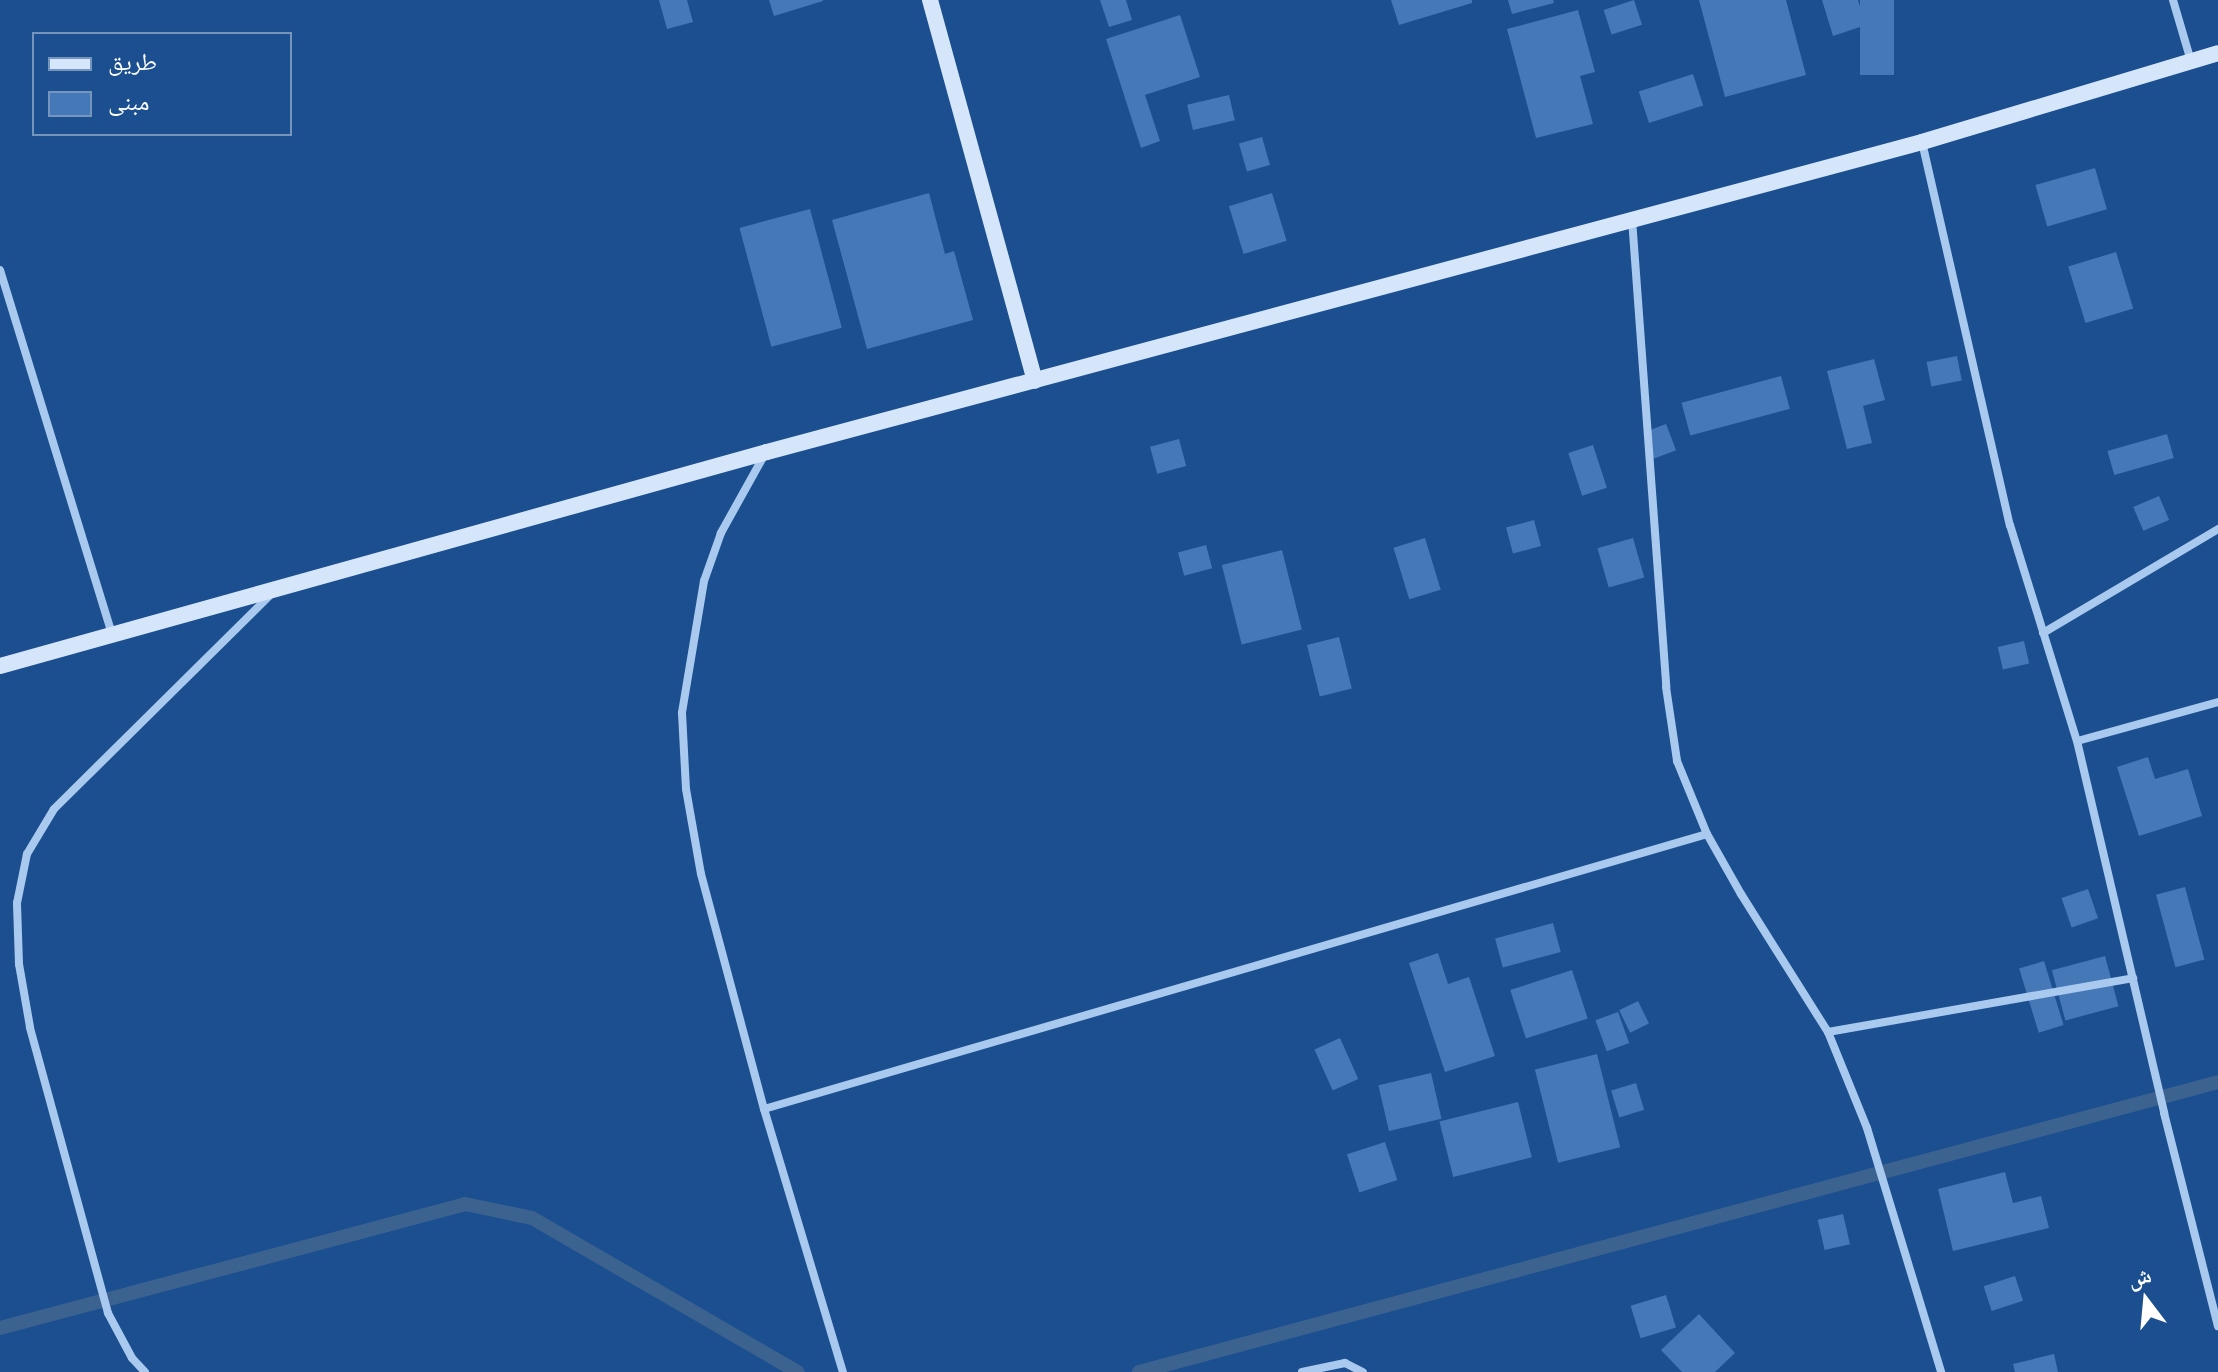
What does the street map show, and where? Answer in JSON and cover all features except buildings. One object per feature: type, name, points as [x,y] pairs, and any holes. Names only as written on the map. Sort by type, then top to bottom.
[{"type":"street","points":[[930,0],[1035,381]]},
{"type":"street","points":[[2173,0],[2191,61]]},
{"type":"street","points":[[0,666],[767,452],[1922,142],[2218,53]]},
{"type":"street","points":[[1922,142],[2010,525],[2077,741],[2218,1326]]},
{"type":"street","points":[[1632,219],[1666,687],[1677,761],[1707,834],[1828,1032],[1867,1128],[1941,1372]]},
{"type":"street","points":[[0,270],[112,633]]},
{"type":"street","points":[[767,452],[721,533],[704,581],[682,713],[686,789],[701,874],[764,1109],[843,1372]]},
{"type":"street","points":[[2043,633],[2218,529]]},
{"type":"street","points":[[145,1372],[132,1358],[108,1313],[30,1027],[19,964],[17,903],[27,854],[54,809],[279,587]]},
{"type":"street","points":[[2077,741],[2218,702]]},
{"type":"street","points":[[764,1109],[1707,834]]},
{"type":"street","points":[[1828,1032],[2133,978]]},
{"type":"street","points":[[1302,1372],[1345,1363],[1363,1372]]},
{"type":"waterway","points":[[1139,1372],[2218,1082]]},
{"type":"waterway","points":[[0,1328],[465,1204],[532,1218],[798,1372]]}]
